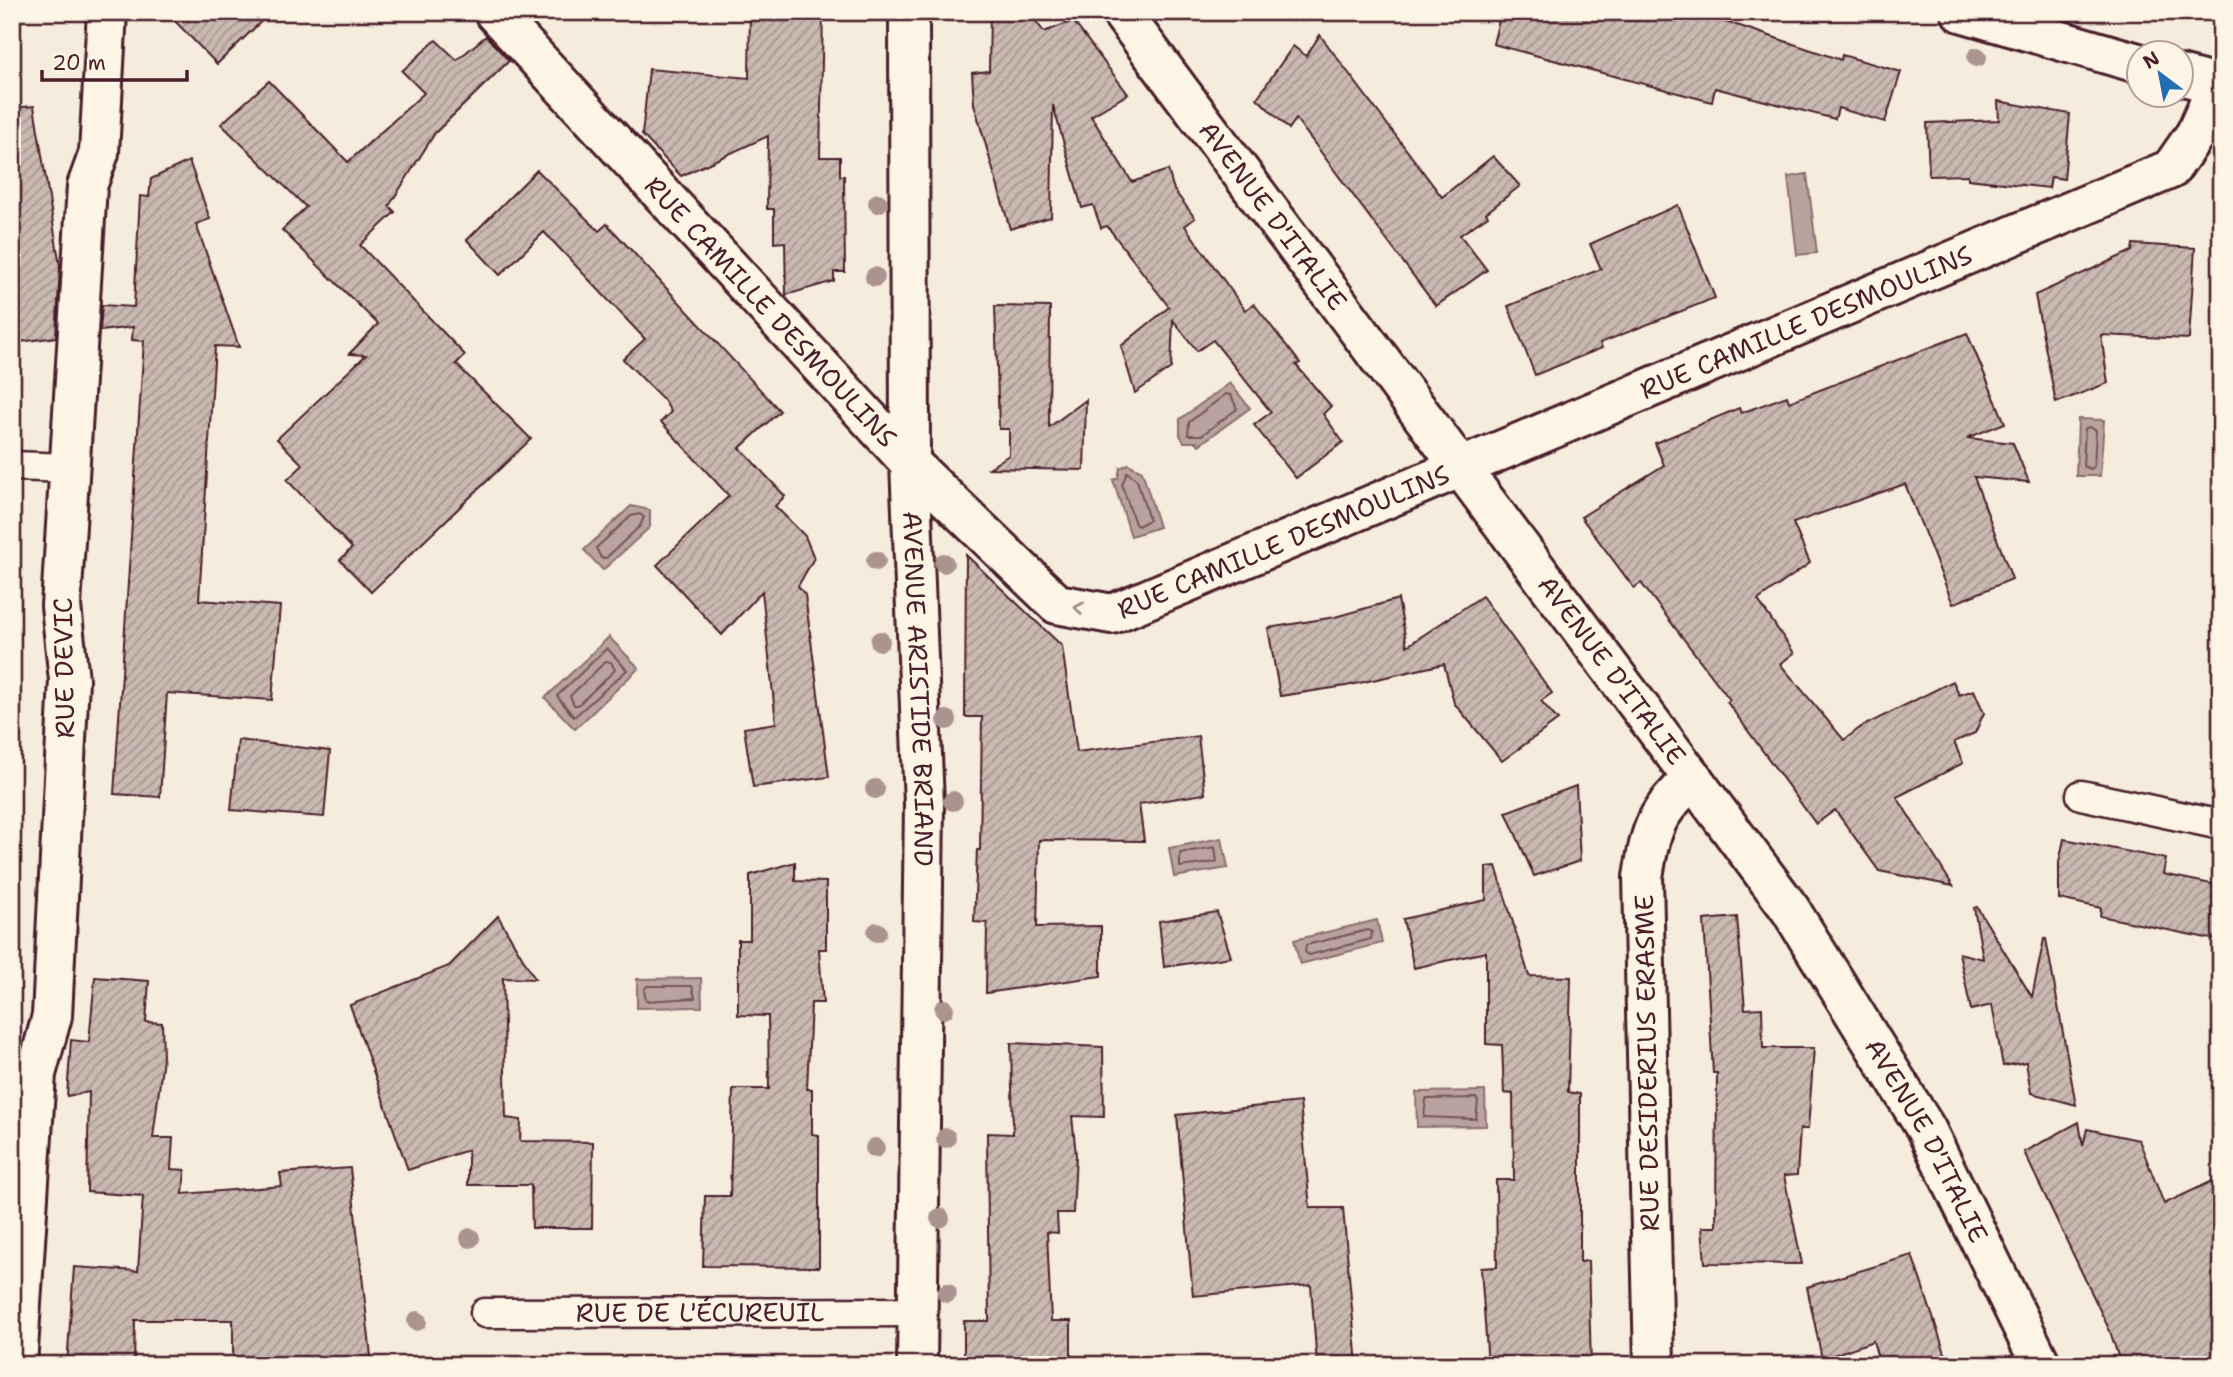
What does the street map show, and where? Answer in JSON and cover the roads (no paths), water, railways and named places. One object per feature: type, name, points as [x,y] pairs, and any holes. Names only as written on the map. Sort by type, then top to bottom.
[{"type":"street","name":"RUE DEVIC","points":[[17,1365],[36,1074],[52,1016],[69,680],[61,606],[87,187],[99,153],[107,12]]},
{"type":"street","name":"RUE CAMILLE DESMOULINS","points":[[494,12],[910,463],[1057,604],[1112,614],[2171,169],[2196,133],[2219,86]]},
{"type":"street","name":"AVENUE ARISTIDE BRIAND","points":[[909,12],[910,463],[924,804],[917,1365]]},
{"type":"street","name":"AVENUE D'ITALIE","points":[[1121,12],[1790,909],[1926,1129],[2041,1365]]},
{"type":"street","points":[[1961,12],[2124,59]]},
{"type":"street","points":[[2194,79],[2219,86]]},
{"type":"street","name":"RUE DESIDERIUS ERASME","points":[[1654,1365],[1643,877],[1650,831],[1673,797],[1693,778]]},
{"type":"lane","points":[[12,466],[69,468]]},
{"type":"lane","points":[[2081,795],[2221,825]]},
{"type":"lane","name":"RUE DE L'ÉCUREUIL","points":[[485,1313],[917,1312]]},
{"type":"water","points":[[1807,174],[1817,253],[1797,255],[1788,177]]},
{"type":"water","points":[[1230,383],[1250,408],[1199,445],[1197,442],[1184,442],[1180,435],[1180,419]]},
{"type":"water","points":[[2078,419],[2104,420],[2100,476],[2076,476]]},
{"type":"water","points":[[1128,464],[1142,471],[1159,527],[1131,536],[1113,480],[1118,478],[1120,468]]},
{"type":"water","points":[[631,506],[650,510],[650,527],[603,570],[584,550]]},
{"type":"water","points":[[609,637],[639,668],[575,729],[545,698]]},
{"type":"water","points":[[1222,838],[1228,868],[1174,877],[1169,848]]},
{"type":"water","points":[[1377,920],[1382,943],[1300,964],[1294,940]]},
{"type":"water","points":[[701,978],[702,1007],[637,1008],[637,979]]},
{"type":"water","points":[[1485,1091],[1486,1126],[1417,1127],[1416,1092]]}]
